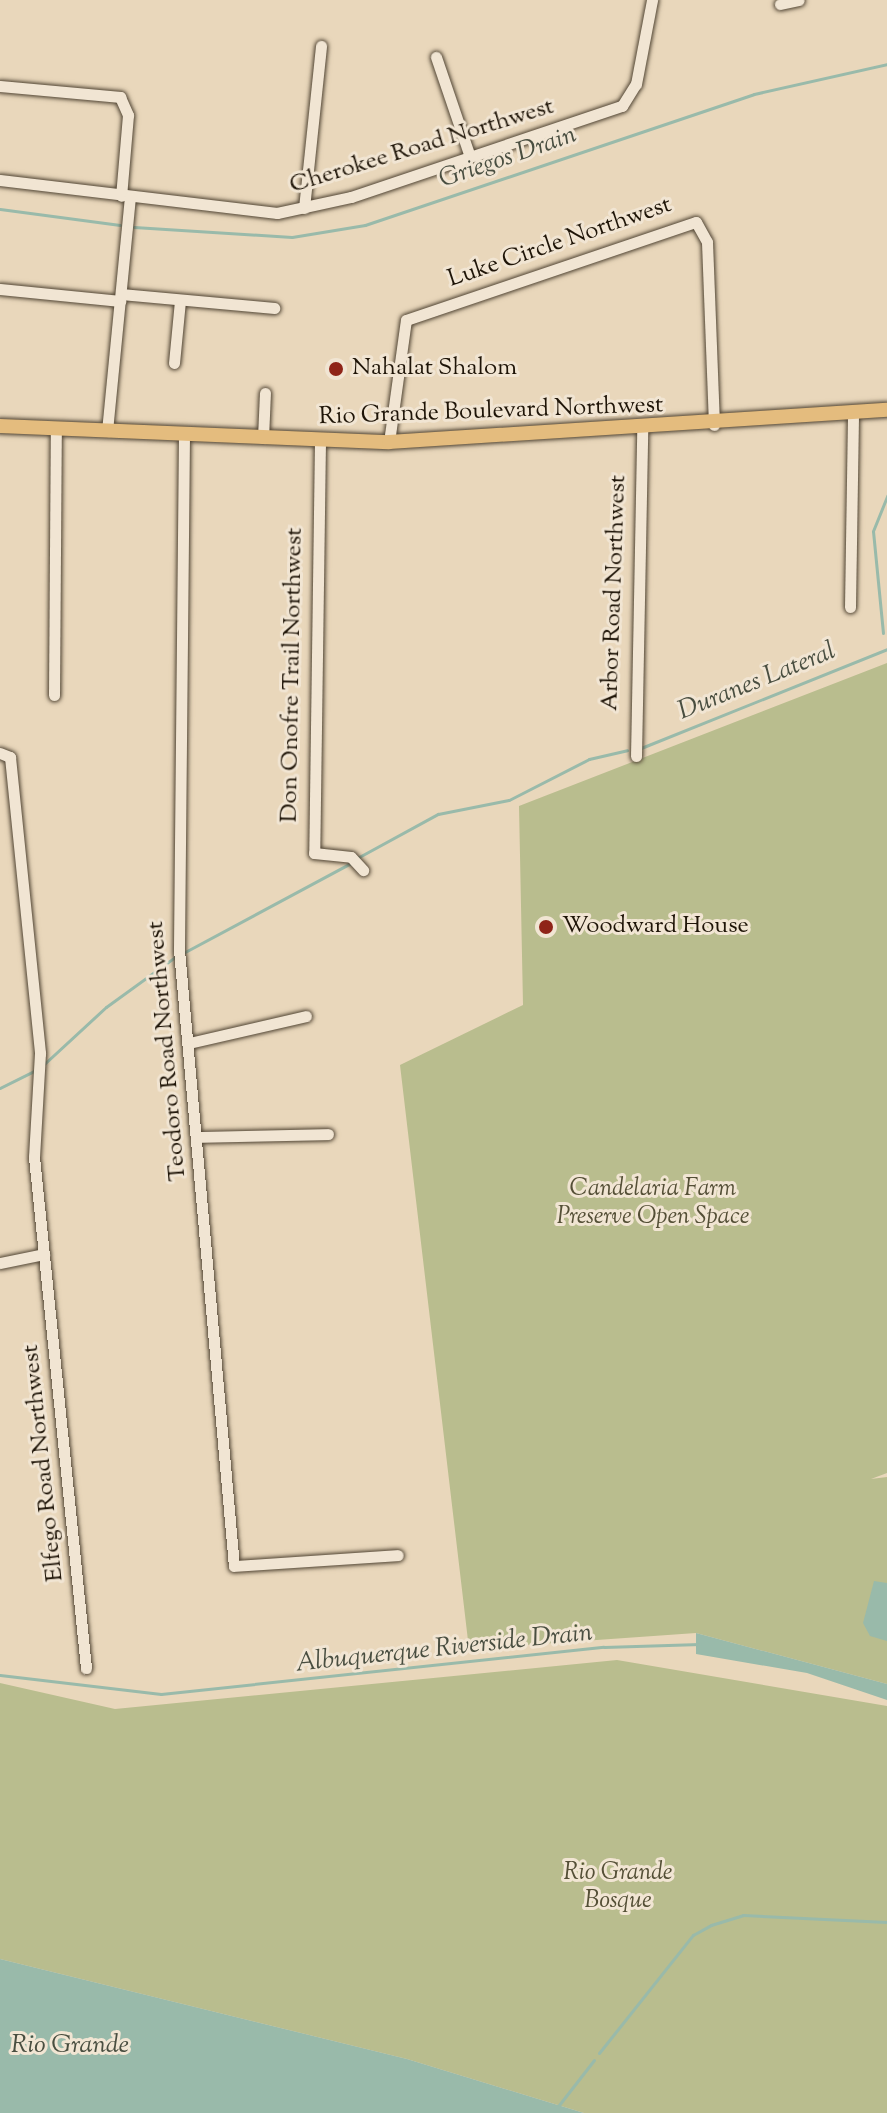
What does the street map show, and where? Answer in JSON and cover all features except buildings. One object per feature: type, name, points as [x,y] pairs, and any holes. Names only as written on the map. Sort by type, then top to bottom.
[{"type":"main road","name":"Rio Grande Boulevard Northwest","points":[[0,426],[389,442],[642,430],[887,410]]},
{"type":"street","name":"Cherokee Road Northwest","points":[[0,180],[277,213],[304,208],[622,106],[636,84],[652,0]]},
{"type":"street","points":[[780,4],[799,0]]},
{"type":"street","points":[[304,208],[321,46]]},
{"type":"street","points":[[436,57],[469,154]]},
{"type":"street","points":[[0,86],[120,97],[128,115],[120,298],[107,431]]},
{"type":"street","name":"Luke Circle Northwest","points":[[389,442],[406,320],[696,222],[707,242],[714,425]]},
{"type":"street","points":[[0,289],[274,308]]},
{"type":"street","points":[[174,363],[180,301]]},
{"type":"street","points":[[263,438],[265,393]]},
{"type":"street","points":[[850,607],[853,415]]},
{"type":"street","points":[[54,695],[56,428]]},
{"type":"street","name":"Arbor Road Northwest","points":[[636,756],[642,430]]},
{"type":"street","name":"Teodoro Road Northwest","points":[[184,435],[177,907],[234,1566],[398,1555]]},
{"type":"street","name":"Don Onofre Trail Northwest","points":[[320,441],[311,823],[314,853],[358,863]]},
{"type":"street","name":"Elfego Road Northwest","points":[[0,753],[10,757],[40,1053],[34,1157],[86,1668]]},
{"type":"street","points":[[189,1043],[306,1016]]},
{"type":"street","points":[[196,1137],[328,1134]]},
{"type":"street","points":[[0,1263],[44,1254]]},
{"type":"green space","name":"Candelaria Farm Preserve Open Space","points":[[887,663],[887,1473],[871,1479],[887,1477],[887,1684],[696,1633],[469,1649],[400,1065],[523,1005],[519,806]]},
{"type":"green space","name":"Rio Grande Bosque","points":[[617,1660],[887,1706],[887,2113],[584,2113],[407,2059],[0,1959],[0,1683],[115,1709]]},
{"type":"water","points":[[874,1581],[887,1583],[887,1641],[870,1636],[863,1623]]},
{"type":"water","points":[[696,1633],[887,1684],[887,1700],[807,1673],[696,1654]]},
{"type":"water","name":"Rio Grande","points":[[0,1959],[407,2059],[584,2113],[0,2113]]},
{"type":"waterway","name":"Griegos Drain","points":[[134,227],[292,237],[365,225],[754,94],[887,64]]},
{"type":"waterway","name":"Griegos Drain","points":[[0,209],[120,225]]},
{"type":"waterway","points":[[883,633],[873,531],[887,496]]},
{"type":"waterway","name":"Duranes Lateral","points":[[641,748],[887,649]]},
{"type":"waterway","name":"Duranes Lateral","points":[[359,857],[438,814],[509,800],[589,759],[627,750]]},
{"type":"waterway","name":"Duranes Lateral","points":[[185,952],[351,863]]},
{"type":"waterway","name":"Duranes Lateral","points":[[42,1066],[106,1007],[175,957]]},
{"type":"waterway","name":"Duranes Lateral","points":[[0,1088],[36,1070]]},
{"type":"waterway","name":"Albuquerque Riverside Drain","points":[[0,1675],[161,1694],[604,1647],[700,1644]]},
{"type":"waterway","points":[[599,2053],[693,1935],[711,1925],[743,1915],[887,1922]]},
{"type":"waterway","points":[[559,2105],[594,2060]]},
{"type":"place","name":"Nahalat Shalom","points":[[336,369]]},
{"type":"place","name":"Woodward House","points":[[546,927]]}]
